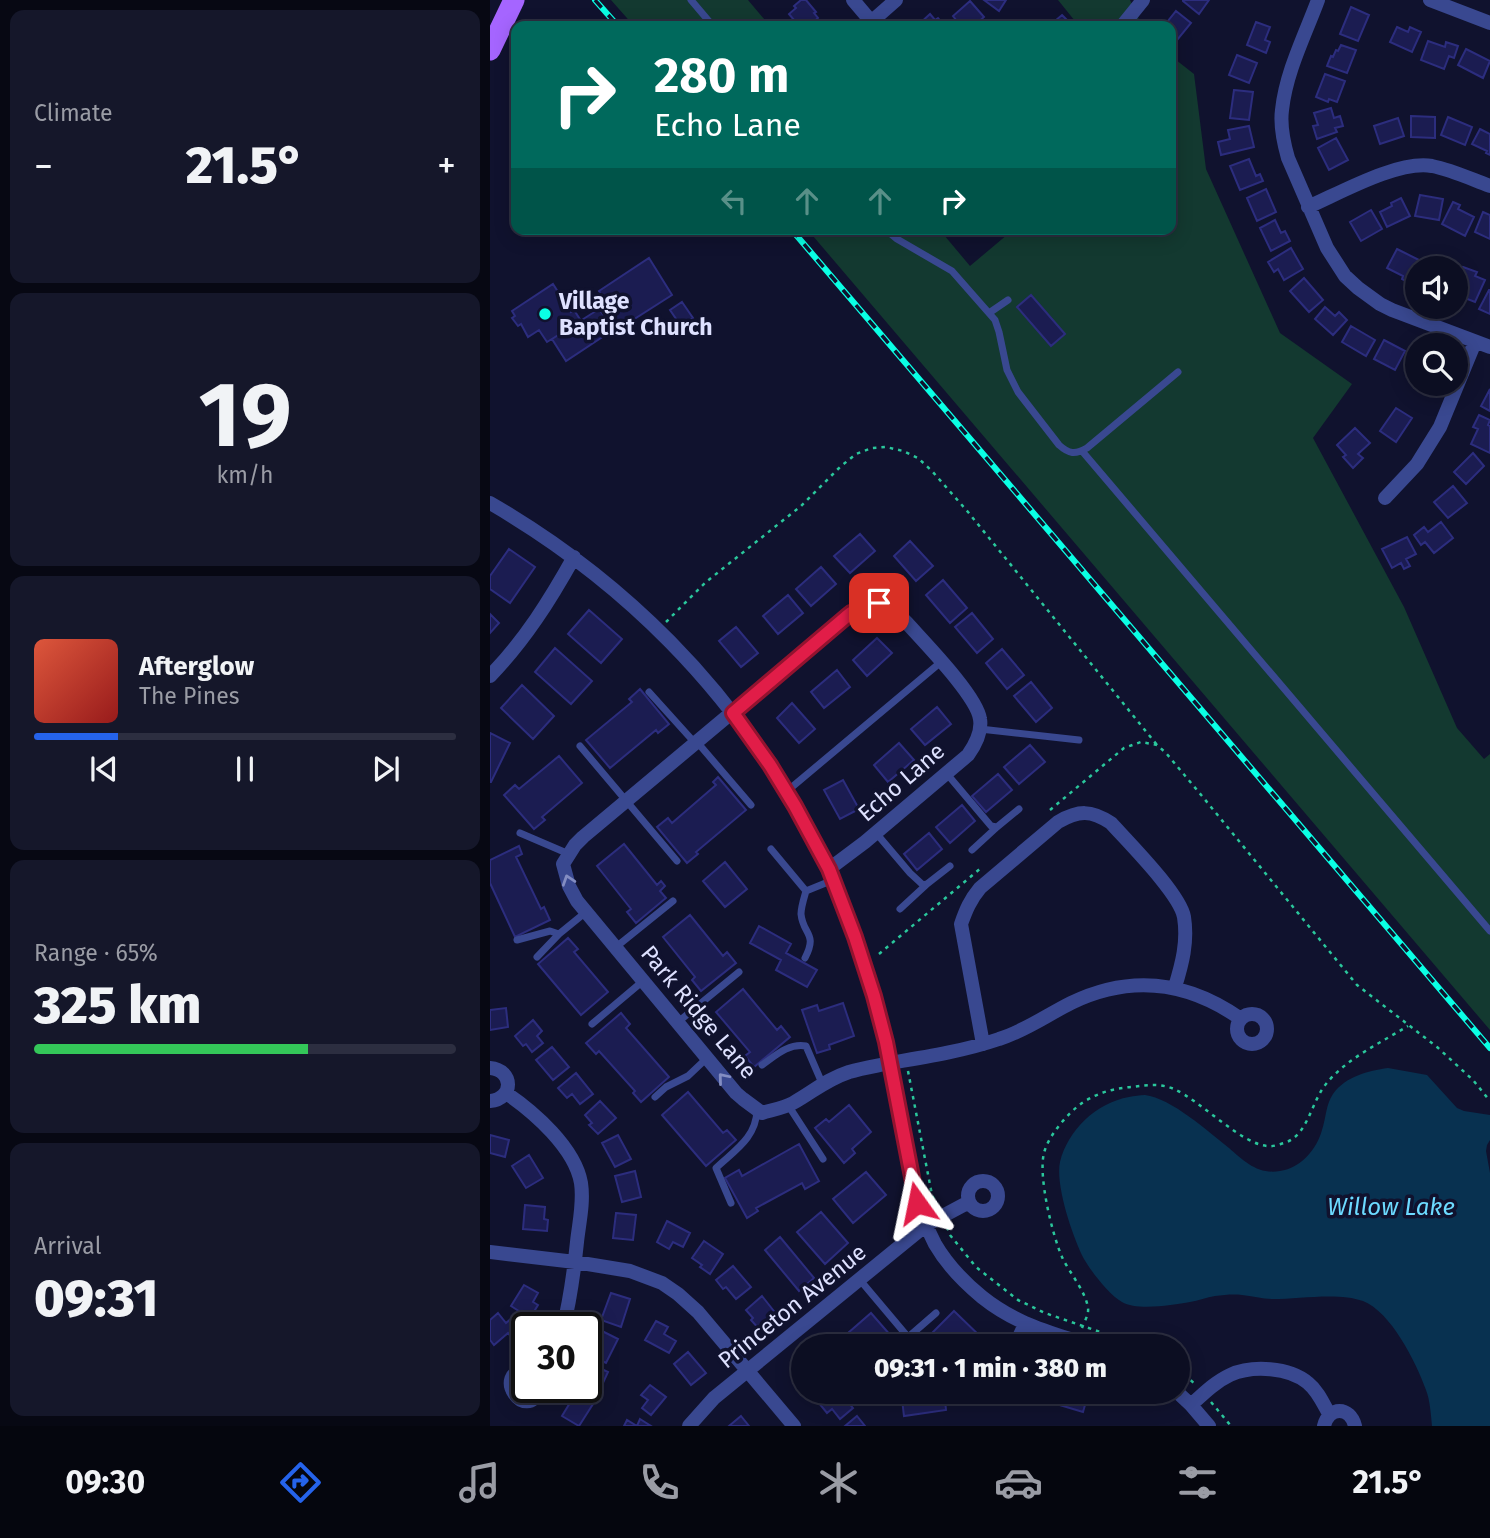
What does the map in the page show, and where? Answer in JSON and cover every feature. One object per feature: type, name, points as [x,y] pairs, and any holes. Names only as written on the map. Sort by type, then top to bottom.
[{"type":"main road","points":[[490,50],[514,0]]},
{"type":"street","points":[[853,0],[870,21]]},
{"type":"street","points":[[876,21],[896,0]]},
{"type":"street","points":[[1126,21],[1143,0]]},
{"type":"street","points":[[1318,0],[1291,71],[1281,112],[1288,159],[1331,256],[1345,276],[1358,288],[1392,310],[1490,347]]},
{"type":"street","points":[[1430,0],[1490,23]]},
{"type":"street","points":[[1471,16],[1476,0]]},
{"type":"street","points":[[1308,207],[1404,168],[1430,166],[1490,186]]},
{"type":"street","points":[[1385,498],[1417,464],[1440,427],[1475,342]]},
{"type":"street","points":[[490,503],[574,557],[629,603],[694,667],[733,713],[786,792],[831,875],[877,1007],[917,1203],[936,1245],[967,1282],[994,1306],[1025,1324],[1054,1334]]},
{"type":"street","points":[[490,676],[542,611],[574,557]]},
{"type":"street","points":[[569,854],[583,837],[846,617],[879,603],[907,623],[975,704],[981,729]]},
{"type":"street","name":"Echo Lane","points":[[831,875],[972,750],[981,729]]},
{"type":"street","points":[[983,1044],[961,924],[967,906],[980,888],[1058,822],[1072,814],[1085,812],[1100,815],[1111,822],[1178,901],[1184,916],[1186,942],[1175,987]]},
{"type":"street","name":"Park Ridge Lane","points":[[569,854],[563,864],[569,886],[577,901],[743,1100],[762,1113],[788,1105],[822,1083],[845,1073],[868,1066],[890,1064],[983,1044],[1011,1035],[1071,1003],[1103,991],[1135,986],[1175,987],[1206,998],[1241,1019]]},
{"type":"street","points":[[490,1068],[499,1069],[505,1074],[508,1087],[501,1098],[490,1101]]},
{"type":"street","points":[[506,1093],[533,1113],[562,1144],[581,1181],[582,1200],[575,1262],[566,1312]]},
{"type":"street","name":"Princeton Avenue","points":[[689,1426],[714,1398],[926,1225],[969,1202]]},
{"type":"street","points":[[490,1252],[630,1271],[662,1283],[698,1312],[794,1426]]},
{"type":"street","points":[[1020,1334],[1025,1324]]},
{"type":"street","points":[[1209,1426],[1191,1405],[1219,1381],[1231,1374],[1248,1370],[1280,1371],[1295,1375],[1308,1383],[1320,1397],[1327,1420],[1339,1411],[1345,1412],[1353,1418],[1355,1426]]},
{"type":"street","points":[[511,1376],[508,1388],[511,1395]]},
{"type":"lane","points":[[691,0],[709,21]]},
{"type":"lane","points":[[893,235],[952,271],[995,320],[1007,370],[1018,393],[1067,452],[1077,454],[1082,451],[1178,372]]},
{"type":"lane","points":[[989,313],[1009,300]]},
{"type":"lane","points":[[1082,451],[1490,931]]},
{"type":"lane","points":[[786,792],[940,662]]},
{"type":"lane","points":[[649,692],[751,804]]},
{"type":"lane","points":[[981,729],[1079,740]]},
{"type":"lane","points":[[580,746],[677,861]]},
{"type":"lane","points":[[946,773],[988,824],[998,827]]},
{"type":"lane","points":[[972,850],[1019,809]]},
{"type":"lane","points":[[520,833],[569,854]]},
{"type":"lane","points":[[876,833],[919,883],[927,884]]},
{"type":"lane","points":[[771,849],[806,891]]},
{"type":"lane","points":[[900,909],[950,866]]},
{"type":"lane","points":[[805,958],[810,948],[810,937],[801,914],[806,891],[831,875]]},
{"type":"lane","points":[[616,947],[673,901]]},
{"type":"lane","points":[[537,957],[586,912]]},
{"type":"lane","points":[[517,940],[550,931],[559,934]]},
{"type":"lane","points":[[678,1022],[739,972]]},
{"type":"lane","points":[[592,1024],[643,980]]},
{"type":"lane","points":[[762,1065],[787,1048],[806,1046],[822,1083]]},
{"type":"lane","points":[[655,1097],[666,1087],[688,1076],[707,1058]]},
{"type":"lane","points":[[788,1105],[823,1159]]},
{"type":"lane","points":[[730,1203],[716,1168],[745,1141],[756,1124],[757,1109]]},
{"type":"lane","points":[[860,1280],[905,1334]]},
{"type":"lane","points":[[912,1334],[936,1313]]},
{"type":"path","points":[[659,630],[706,582],[801,506],[856,454],[886,447],[918,458],[932,471],[1157,745]]},
{"type":"path","points":[[1083,1334],[1088,1311],[1085,1298],[1061,1255],[1049,1215],[1042,1174],[1044,1152],[1057,1128],[1075,1109],[1093,1096],[1122,1088],[1155,1084],[1173,1089],[1249,1140],[1269,1147],[1288,1142],[1302,1130],[1325,1084],[1348,1063],[1408,1026],[1437,1047],[1490,1101]]},
{"type":"path","points":[[906,1060],[932,1195],[950,1235],[976,1267],[1018,1300],[1045,1313],[1106,1334]]},
{"type":"green space","points":[[611,0],[748,0],[766,21],[630,21]]},
{"type":"green space","points":[[1058,0],[1130,0],[1140,21],[1075,21]]},
{"type":"green space","points":[[1176,60],[1194,74],[1206,169],[1280,333],[1352,384],[1313,438],[1404,607],[1457,728],[1484,759],[1490,754],[1490,1030],[812,235],[944,235],[970,266],[1007,235],[1176,235]]},
{"type":"water","name":"Willow Lake","points":[[1388,1068],[1427,1075],[1457,1108],[1490,1115],[1490,1140],[1486,1151],[1490,1173],[1490,1426],[1432,1426],[1427,1394],[1409,1352],[1393,1327],[1363,1301],[1342,1297],[1273,1299],[1235,1295],[1215,1296],[1174,1305],[1137,1306],[1122,1302],[1106,1288],[1084,1259],[1066,1211],[1059,1172],[1064,1150],[1085,1120],[1105,1105],[1135,1096],[1155,1097],[1189,1117],[1252,1166],[1265,1171],[1280,1171],[1295,1166],[1312,1151],[1320,1137],[1329,1102],[1338,1088],[1358,1075]]},
{"type":"building","points":[[801,0],[806,0],[818,18],[815,21],[795,21],[789,14],[796,8],[794,6]]},
{"type":"building","points":[[984,0],[1006,0],[999,11]]},
{"type":"building","points":[[1183,0],[1209,0],[1199,14]]},
{"type":"building","points":[[970,1],[984,17],[980,21],[957,21],[953,16]]},
{"type":"building","points":[[1351,7],[1369,15],[1358,41],[1340,34]]},
{"type":"building","points":[[1176,11],[1191,23],[1176,41],[1176,21],[1168,21]]},
{"type":"building","points":[[930,14],[935,20],[938,18],[940,21],[922,21]]},
{"type":"building","points":[[1062,15],[1068,21],[1055,21]]},
{"type":"building","points":[[1256,22],[1270,27],[1265,40],[1270,42],[1266,53],[1247,45]]},
{"type":"building","points":[[1397,27],[1408,32],[1410,27],[1421,32],[1412,52],[1390,42]]},
{"type":"building","points":[[1428,41],[1445,47],[1446,42],[1458,46],[1454,58],[1449,56],[1444,69],[1421,60]]},
{"type":"building","points":[[1341,45],[1356,50],[1347,73],[1327,66],[1331,56],[1333,57]]},
{"type":"building","points":[[1466,49],[1490,61],[1483,78],[1458,65]]},
{"type":"building","points":[[1237,55],[1257,63],[1249,83],[1229,75]]},
{"type":"building","points":[[1325,74],[1345,81],[1337,102],[1316,97]]},
{"type":"building","points":[[1234,90],[1253,92],[1249,120],[1230,118]]},
{"type":"building","points":[[1331,108],[1334,118],[1340,116],[1343,126],[1335,128],[1337,132],[1317,139],[1313,126],[1318,125],[1314,113]]},
{"type":"building","points":[[1411,116],[1435,117],[1435,138],[1411,137]]},
{"type":"building","points":[[1448,117],[1472,127],[1465,145],[1441,135]]},
{"type":"building","points":[[1398,118],[1404,136],[1380,144],[1374,126]]},
{"type":"building","points":[[1249,126],[1254,147],[1221,155],[1218,142],[1230,139],[1228,130]]},
{"type":"building","points":[[1480,129],[1490,134],[1490,155],[1472,144]]},
{"type":"building","points":[[1336,138],[1348,160],[1329,170],[1318,148]]},
{"type":"building","points":[[1249,159],[1256,176],[1260,174],[1263,181],[1240,190],[1230,166]]},
{"type":"building","points":[[1266,189],[1276,212],[1257,221],[1247,198]]},
{"type":"building","points":[[1420,195],[1443,199],[1439,220],[1415,216]]},
{"type":"building","points":[[1401,198],[1410,216],[1387,227],[1380,212]]},
{"type":"building","points":[[1453,202],[1460,205],[1458,209],[1474,217],[1465,236],[1442,224]]},
{"type":"building","points":[[1371,210],[1382,229],[1361,241],[1350,222]]},
{"type":"building","points":[[1483,212],[1490,215],[1490,239],[1475,232]]},
{"type":"building","points":[[1275,220],[1281,233],[1285,231],[1290,241],[1271,251],[1260,228]]},
{"type":"building","points":[[1291,248],[1303,269],[1284,280],[1278,269],[1274,272],[1268,262]]},
{"type":"building","points":[[1397,249],[1411,256],[1405,256],[1405,281],[1402,279],[1403,276],[1387,268]]},
{"type":"building","points":[[649,258],[672,295],[628,323],[626,319],[616,325],[613,320],[609,323],[613,330],[566,361],[552,339],[599,309],[604,316],[609,313],[606,309],[609,307],[599,291]]},
{"type":"building","points":[[1468,269],[1477,272],[1475,276],[1485,280],[1475,302],[1468,299]]},
{"type":"building","points":[[1304,278],[1323,300],[1309,312],[1290,291]]},
{"type":"building","name":"Village Baptist Church","points":[[553,284],[571,312],[574,310],[581,321],[547,342],[539,330],[528,337],[521,324],[518,326],[512,318],[515,316],[512,311]]},
{"type":"building","points":[[1490,290],[1490,314],[1479,309]]},
{"type":"building","points":[[1031,295],[1065,334],[1051,346],[1017,307]]},
{"type":"building","points":[[682,302],[693,318],[681,326],[670,310]]},
{"type":"building","points":[[1325,307],[1335,316],[1339,312],[1347,320],[1333,335],[1315,319]]},
{"type":"building","points":[[1351,326],[1375,340],[1366,356],[1342,342]]},
{"type":"building","points":[[1384,340],[1405,351],[1395,370],[1374,359]]},
{"type":"building","points":[[1490,389],[1490,411],[1481,406]]},
{"type":"building","points":[[1396,408],[1412,418],[1396,442],[1380,431]]},
{"type":"building","points":[[1479,415],[1490,420],[1490,453],[1471,444],[1478,429],[1473,427]]},
{"type":"building","points":[[1355,428],[1370,443],[1358,454],[1363,458],[1353,468],[1337,445]]},
{"type":"building","points":[[1473,453],[1484,466],[1466,484],[1454,472]]},
{"type":"building","points":[[1453,486],[1467,503],[1448,518],[1434,502]]},
{"type":"building","points":[[1441,522],[1453,538],[1434,553],[1425,542],[1421,545],[1414,535],[1424,527],[1428,532]]},
{"type":"building","points":[[860,534],[875,551],[850,573],[834,556]]},
{"type":"building","points":[[1407,537],[1416,554],[1406,559],[1410,566],[1404,569],[1401,563],[1392,568],[1382,549]]},
{"type":"building","points":[[910,541],[933,566],[916,581],[894,556]]},
{"type":"building","points":[[509,549],[535,567],[510,603],[490,589],[490,576]]},
{"type":"building","points":[[821,567],[836,584],[811,606],[796,589]]},
{"type":"building","points":[[943,580],[967,608],[950,623],[926,595]]},
{"type":"building","points":[[788,595],[803,613],[778,634],[763,616]]},
{"type":"building","points":[[589,610],[622,639],[601,663],[568,634]]},
{"type":"building","points":[[972,613],[993,639],[977,653],[955,627]]},
{"type":"building","points":[[490,614],[499,623],[490,633]]},
{"type":"building","points":[[736,627],[758,653],[741,667],[719,641]]},
{"type":"building","points":[[877,638],[892,653],[867,676],[853,660]]},
{"type":"building","points":[[555,648],[592,681],[571,704],[535,672]]},
{"type":"building","points":[[1002,649],[1024,675],[1007,689],[986,663]]},
{"type":"building","points":[[837,670],[850,687],[824,708],[811,692]]},
{"type":"building","points":[[1031,682],[1052,708],[1036,722],[1014,696]]},
{"type":"building","points":[[522,685],[554,716],[533,739],[501,708]]},
{"type":"building","points":[[640,689],[669,724],[658,733],[656,730],[610,768],[586,740],[632,702],[629,699]]},
{"type":"building","points":[[792,703],[815,729],[799,743],[777,718]]},
{"type":"building","points":[[937,707],[951,724],[925,745],[911,729]]},
{"type":"building","points":[[490,733],[510,743],[491,782],[490,782]]},
{"type":"building","points":[[899,743],[914,760],[888,782],[874,765]]},
{"type":"building","points":[[1030,745],[1045,762],[1019,784],[1004,767]]},
{"type":"building","points":[[559,756],[582,783],[542,817],[545,820],[534,829],[504,795],[515,785],[519,789]]},
{"type":"building","points":[[998,774],[1012,790],[986,812],[972,796]]},
{"type":"building","points":[[718,777],[746,810],[696,852],[698,854],[687,863],[657,827],[668,818],[672,823],[716,785],[713,782]]},
{"type":"building","points":[[843,780],[859,809],[840,819],[824,790]]},
{"type":"building","points":[[962,805],[975,821],[950,843],[936,827]]},
{"type":"building","points":[[929,833],[942,849],[917,870],[904,854]]},
{"type":"building","points":[[624,844],[657,885],[661,881],[665,886],[660,891],[666,898],[636,923],[627,912],[631,909],[597,866]]},
{"type":"building","points":[[519,846],[522,854],[516,857],[541,909],[544,907],[550,920],[515,937],[490,883],[490,860]]},
{"type":"building","points":[[725,862],[747,889],[725,907],[703,881]]},
{"type":"building","points":[[690,915],[723,956],[727,952],[736,963],[701,991],[692,980],[695,977],[663,937]]},
{"type":"building","points":[[759,926],[791,944],[786,953],[817,970],[807,987],[776,970],[781,960],[750,943]]},
{"type":"building","points":[[568,938],[578,949],[574,952],[608,992],[581,1015],[538,964]]},
{"type":"building","points":[[743,989],[777,1030],[781,1026],[790,1037],[754,1067],[745,1056],[750,1052],[716,1012]]},
{"type":"building","points":[[843,1003],[854,1036],[829,1045],[830,1049],[817,1053],[802,1010],[817,1005],[819,1011]]},
{"type":"building","points":[[506,1008],[508,1027],[490,1030],[490,1010]]},
{"type":"building","points":[[621,1013],[630,1024],[626,1028],[669,1077],[641,1102],[633,1093],[635,1091],[599,1051],[596,1054],[586,1043]]},
{"type":"building","points":[[533,1020],[542,1031],[537,1036],[543,1043],[532,1052],[515,1036]]},
{"type":"building","points":[[552,1047],[569,1067],[553,1080],[536,1060]]},
{"type":"building","points":[[576,1073],[593,1094],[580,1104],[572,1094],[567,1098],[558,1088]]},
{"type":"building","points":[[688,1092],[723,1133],[727,1130],[736,1140],[706,1166],[662,1115]]},
{"type":"building","points":[[600,1101],[616,1118],[598,1134],[589,1125],[592,1123],[585,1115]]},
{"type":"building","points":[[849,1105],[871,1132],[852,1149],[855,1153],[844,1163],[815,1128],[826,1119],[829,1122]]},
{"type":"building","points":[[490,1135],[509,1140],[505,1157],[490,1153]]},
{"type":"building","points":[[618,1135],[631,1159],[615,1167],[602,1143]]},
{"type":"building","points":[[799,1144],[819,1181],[805,1189],[802,1183],[756,1208],[758,1211],[747,1218],[725,1178],[739,1170],[742,1176]]},
{"type":"building","points":[[529,1155],[543,1178],[526,1188],[512,1166]]},
{"type":"building","points":[[635,1171],[641,1197],[622,1202],[615,1176]]},
{"type":"building","points":[[866,1172],[886,1195],[853,1223],[833,1199]]},
{"type":"building","points":[[525,1205],[545,1207],[547,1231],[523,1229]]},
{"type":"building","points":[[821,1212],[848,1243],[825,1264],[797,1232]]},
{"type":"building","points":[[616,1213],[636,1215],[633,1240],[613,1238]]},
{"type":"building","points":[[667,1221],[690,1233],[683,1247],[673,1242],[669,1249],[657,1242]]},
{"type":"building","points":[[780,1237],[814,1278],[799,1291],[765,1250]]},
{"type":"building","points":[[704,1241],[723,1254],[710,1274],[692,1258]]},
{"type":"building","points":[[733,1266],[751,1287],[736,1299],[716,1280]]},
{"type":"building","points":[[524,1285],[538,1293],[533,1302],[538,1305],[534,1312],[520,1312],[511,1306]]},
{"type":"building","points":[[611,1293],[630,1299],[621,1327],[602,1320]]},
{"type":"building","points":[[762,1296],[777,1315],[759,1329],[746,1310]]},
{"type":"building","points":[[954,1311],[978,1334],[933,1334]]},
{"type":"building","points":[[498,1313],[506,1323],[511,1319],[511,1337],[508,1333],[494,1345],[490,1340],[490,1320]]},
{"type":"building","points":[[871,1313],[889,1334],[847,1334]]},
{"type":"building","points":[[656,1321],[668,1327],[664,1334],[676,1341],[669,1353],[645,1340]]},
{"type":"building","points":[[602,1331],[618,1339],[606,1363],[602,1361]]},
{"type":"building","points":[[688,1352],[706,1373],[691,1385],[674,1364]]},
{"type":"building","points":[[602,1369],[608,1372],[602,1385]]},
{"type":"building","points":[[650,1385],[666,1397],[651,1415],[642,1408],[648,1400],[641,1395]]},
{"type":"building","points":[[570,1403],[593,1404],[579,1426],[562,1416]]},
{"type":"building","points":[[820,1404],[850,1404],[853,1408],[840,1419],[832,1409],[827,1413]]},
{"type":"building","points":[[903,1404],[945,1404],[946,1410],[904,1416]]},
{"type":"building","points":[[1056,1404],[1085,1404],[1083,1412]]},
{"type":"building","points":[[741,1416],[749,1426],[729,1426]]},
{"type":"building","points":[[857,1416],[865,1426],[845,1426]]},
{"type":"building","points":[[640,1419],[651,1426],[637,1426]]},
{"type":"building","points":[[627,1420],[637,1426],[624,1426]]},
{"type":"railway","points":[[595,0],[614,21]]},
{"type":"railway","points":[[796,235],[1490,1048]]},
{"type":"place","name":"Village Baptist Church","points":[[545,314]]},
{"type":"route","points":[[879,603],[851,613],[733,713],[795,806],[829,869],[855,937],[886,1042],[917,1203]]}]
